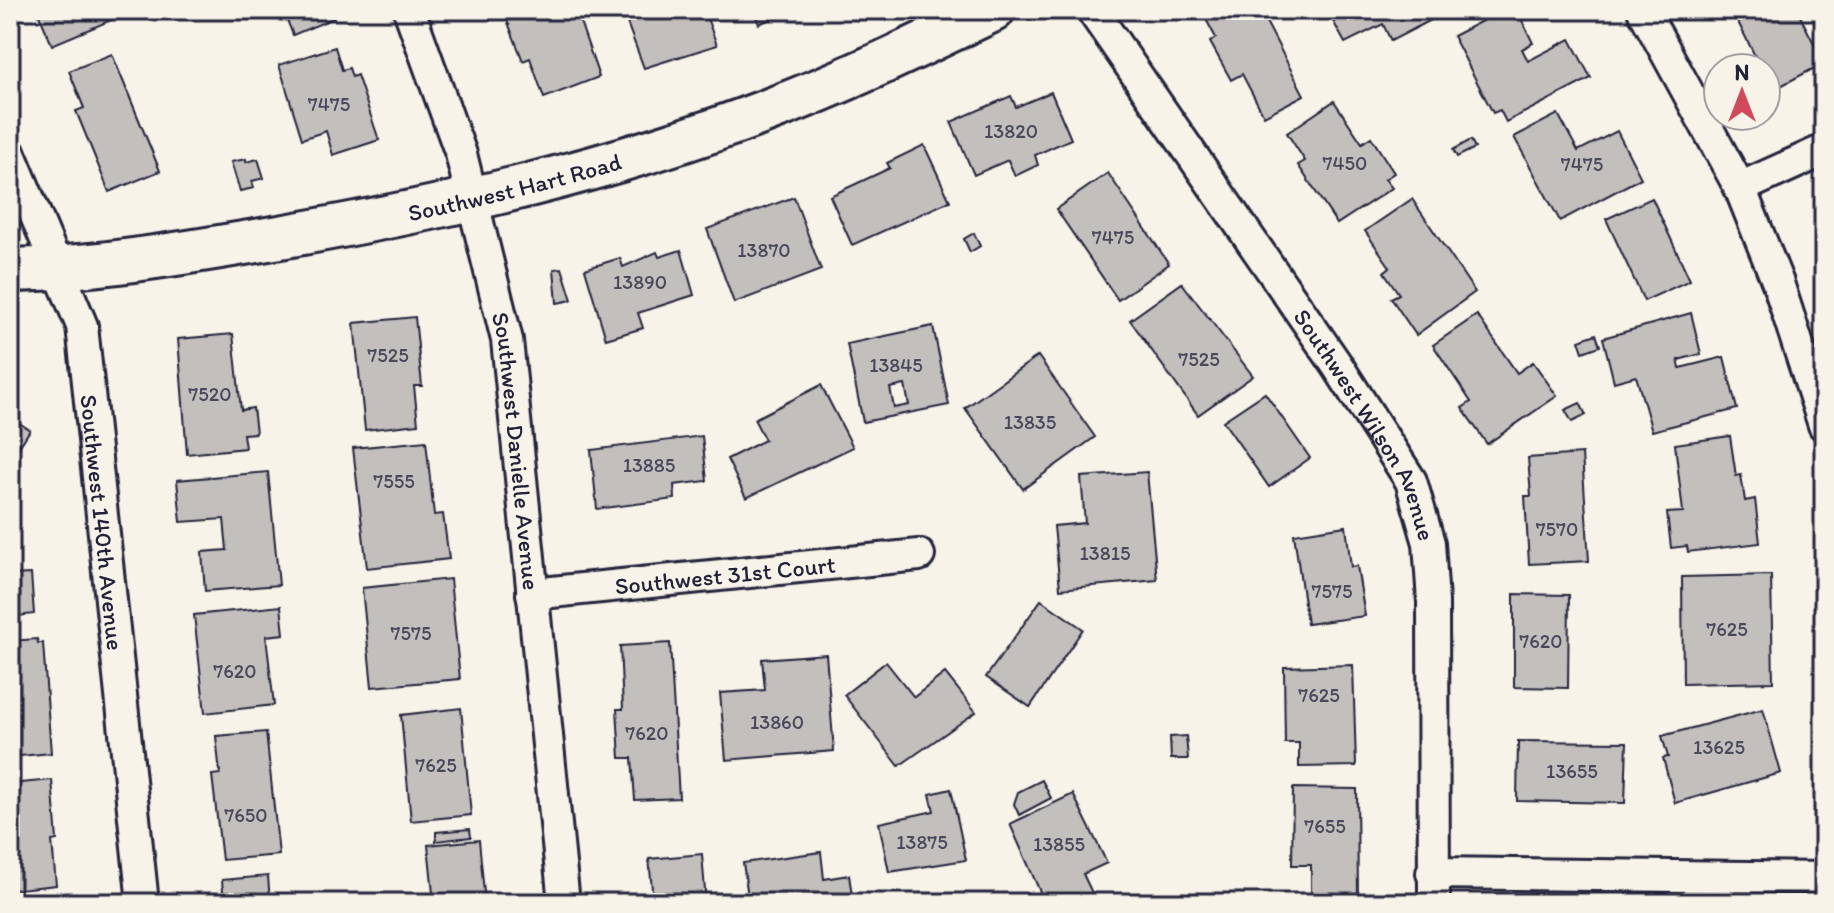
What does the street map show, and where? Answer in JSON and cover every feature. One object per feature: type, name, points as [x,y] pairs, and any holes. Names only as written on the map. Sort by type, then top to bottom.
[{"type":"street","name":"Southwest Danielle Avenue","points":[[409,10],[440,87],[473,200],[507,340],[564,903]]},
{"type":"street","name":"Southwest Hart Road","points":[[10,270],[118,264],[414,214],[473,200],[643,154],[772,109],[894,58],[993,10]]},
{"type":"street","name":"Southwest Wilson Avenue","points":[[1092,10],[1337,365],[1411,481],[1429,543],[1433,602],[1434,903]]},
{"type":"street","points":[[1643,10],[1740,188],[1778,283],[1824,425]]},
{"type":"street","points":[[1740,188],[1824,150]]},
{"type":"street","name":"Southwest 140th Avenue","points":[[10,154],[82,326],[143,903]]},
{"type":"street","name":"Southwest 31st Court","points":[[532,594],[919,555]]},
{"type":"street","points":[[1432,873],[1824,878]]},
{"type":"building","points":[[37,10],[112,10],[116,18],[52,45]]},
{"type":"building","points":[[283,10],[331,10],[334,18],[293,35]]},
{"type":"building","points":[[503,10],[576,10],[599,77],[544,98],[530,58],[523,61]]},
{"type":"building","points":[[654,10],[704,10],[717,45],[644,68],[626,20]]},
{"type":"building","points":[[753,10],[792,10],[759,24]]},
{"type":"building","points":[[1201,10],[1260,10],[1304,95],[1264,116],[1242,74],[1231,80],[1210,42],[1216,38]]},
{"type":"building","points":[[1327,10],[1431,10],[1435,18],[1391,41],[1383,24],[1345,43]]},
{"type":"building","points":[[1503,10],[1517,10],[1533,43],[1522,49],[1528,61],[1570,39],[1591,78],[1506,122],[1500,110],[1493,113],[1453,36]]},
{"type":"building","points":[[1732,10],[1797,10],[1824,63],[1782,85],[1782,52],[1753,52]]},
{"type":"building","points":[[335,47],[342,70],[349,68],[352,77],[357,75],[379,140],[333,155],[326,131],[302,139],[279,65]]},
{"type":"building","points":[[112,54],[160,171],[109,192],[76,111],[84,108],[69,71]]},
{"type":"building","points":[[1051,92],[1071,139],[1035,155],[1038,165],[1015,176],[1008,160],[974,175],[951,122],[1011,96],[1016,107]]},
{"type":"building","points":[[1334,101],[1362,143],[1371,137],[1394,173],[1385,179],[1392,188],[1337,224],[1298,165],[1305,161],[1287,133]]},
{"type":"building","points":[[1558,114],[1578,151],[1617,131],[1641,178],[1560,221],[1514,137]]},
{"type":"building","points":[[1471,140],[1475,148],[1457,157],[1453,150]]},
{"type":"building","points":[[924,145],[950,201],[852,245],[830,196],[890,168],[887,163]]},
{"type":"building","points":[[246,159],[246,162],[258,159],[264,178],[252,181],[254,188],[240,191],[231,162]]},
{"type":"building","points":[[1108,173],[1169,264],[1118,300],[1056,209]]},
{"type":"building","points":[[794,197],[821,270],[734,303],[707,229]]},
{"type":"building","points":[[1652,198],[1690,280],[1644,301],[1606,219]]},
{"type":"building","points":[[1412,199],[1475,292],[1416,335],[1391,298],[1399,294],[1384,272],[1390,267],[1365,231]]},
{"type":"building","points":[[974,233],[980,246],[970,252],[964,239]]},
{"type":"building","points":[[681,250],[694,295],[638,313],[643,328],[606,339],[585,269],[620,258],[623,267],[657,252],[659,257]]},
{"type":"building","points":[[562,268],[572,300],[557,303],[554,269]]},
{"type":"building","points":[[1182,283],[1253,376],[1198,415],[1130,320]]},
{"type":"building","points":[[1691,313],[1701,354],[1678,360],[1680,368],[1724,357],[1737,409],[1652,431],[1636,376],[1614,382],[1603,338]]},
{"type":"building","points":[[1477,315],[1517,373],[1533,362],[1557,396],[1487,444],[1462,408],[1471,402],[1433,345]]},
{"type":"building","points":[[415,317],[422,386],[414,386],[418,424],[365,430],[354,323]]},
{"type":"building","points":[[933,326],[949,405],[863,422],[847,344]],"holes":[[[905,385],[909,405],[894,408],[890,388]]]},
{"type":"building","points":[[233,334],[241,410],[253,408],[256,433],[243,434],[245,448],[187,454],[178,339]]},
{"type":"building","points":[[1596,334],[1600,346],[1583,352],[1579,340]]},
{"type":"building","points":[[1038,356],[1095,437],[1023,489],[965,408]]},
{"type":"building","points":[[821,385],[853,447],[746,498],[727,459],[765,440],[754,419]]},
{"type":"building","points":[[1265,393],[1310,458],[1269,487],[1223,421]]},
{"type":"building","points":[[1580,403],[1586,415],[1572,422],[1565,410]]},
{"type":"building","points":[[10,417],[30,430],[10,461]]},
{"type":"building","points":[[702,436],[707,481],[674,485],[675,499],[597,509],[591,450]]},
{"type":"building","points":[[1730,436],[1736,476],[1741,475],[1745,501],[1755,499],[1760,543],[1688,552],[1687,546],[1671,548],[1667,513],[1683,512],[1675,444]]},
{"type":"building","points":[[426,441],[434,515],[443,514],[449,559],[367,568],[353,448]]},
{"type":"building","points":[[1582,454],[1589,561],[1529,564],[1525,496],[1531,496],[1528,458]]},
{"type":"building","points":[[268,472],[279,585],[205,591],[202,552],[227,550],[224,519],[181,522],[177,480]]},
{"type":"building","points":[[1147,472],[1157,580],[1060,589],[1054,526],[1085,523],[1081,477]]},
{"type":"building","points":[[1346,526],[1351,567],[1357,566],[1365,616],[1307,624],[1294,534]]},
{"type":"building","points":[[31,574],[34,614],[10,617],[10,575]]},
{"type":"building","points":[[1771,575],[1773,682],[1683,684],[1682,577]]},
{"type":"building","points":[[450,579],[460,679],[372,687],[362,588]]},
{"type":"building","points":[[1514,594],[1569,595],[1568,688],[1514,687]]},
{"type":"building","points":[[1041,600],[1083,629],[1030,707],[986,677]]},
{"type":"building","points":[[281,606],[284,634],[266,636],[274,705],[205,713],[194,615]]},
{"type":"building","points":[[37,639],[38,643],[43,643],[51,753],[10,757],[10,641]]},
{"type":"building","points":[[670,643],[679,798],[635,800],[632,758],[620,758],[617,709],[623,709],[620,646]]},
{"type":"building","points":[[826,654],[834,751],[726,760],[720,693],[765,690],[762,659]]},
{"type":"building","points":[[886,662],[914,697],[945,673],[976,712],[899,766],[844,695]]},
{"type":"building","points":[[1353,665],[1356,766],[1299,767],[1299,743],[1285,743],[1284,667]]},
{"type":"building","points":[[461,708],[471,815],[411,821],[401,715]]},
{"type":"building","points":[[1763,709],[1781,773],[1675,803],[1663,758],[1668,757],[1662,736]]},
{"type":"building","points":[[266,732],[279,855],[222,860],[212,775],[220,774],[216,736]]},
{"type":"building","points":[[1186,736],[1188,759],[1171,759],[1170,737]]},
{"type":"building","points":[[1518,741],[1627,742],[1625,803],[1517,801]]},
{"type":"building","points":[[52,780],[57,840],[52,841],[56,885],[10,890],[10,784]]},
{"type":"building","points":[[1042,780],[1051,798],[1019,815],[1014,804],[1018,792]]},
{"type":"building","points":[[1293,788],[1357,789],[1358,899],[1311,899],[1311,865],[1292,865]]},
{"type":"building","points":[[951,789],[966,860],[889,872],[879,823],[934,811],[930,794]]},
{"type":"building","points":[[1073,794],[1107,863],[1083,874],[1094,897],[1082,903],[1045,903],[1010,824]]},
{"type":"building","points":[[470,829],[471,837],[436,841],[436,832]]},
{"type":"building","points":[[479,840],[485,903],[434,903],[428,845]]},
{"type":"building","points":[[821,852],[824,879],[849,875],[853,903],[749,903],[743,863]]},
{"type":"building","points":[[702,854],[706,903],[644,903],[644,899],[653,899],[649,859]]},
{"type":"building","points":[[268,876],[270,903],[224,903],[222,880]]}]
